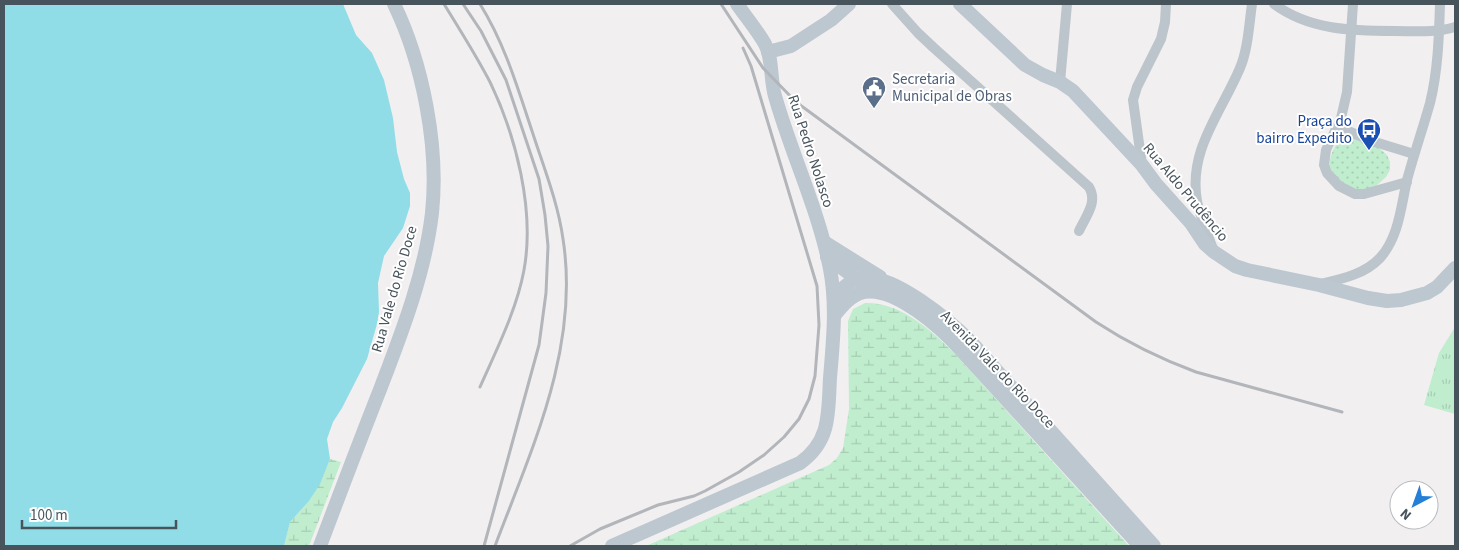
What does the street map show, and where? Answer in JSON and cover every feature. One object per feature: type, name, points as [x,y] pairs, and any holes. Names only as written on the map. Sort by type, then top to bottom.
[{"type":"street","name":"Rua Vale do Rio Doce","points":[[320,546],[402,328],[429,234],[432,213],[433,169],[426,108],[411,44],[394,4]]},
{"type":"street","name":"Rua Pedro Nolasco","points":[[737,4],[763,40],[768,52],[775,96],[824,242],[834,296],[834,316]]},
{"type":"street","points":[[768,52],[791,46],[830,20],[849,4]]},
{"type":"street","points":[[892,4],[918,33],[1088,187],[1093,195],[1093,202],[1079,231]]},
{"type":"street","name":"Rua Aldo Prudêncio","points":[[960,4],[1025,65],[1060,82],[1080,98],[1142,165],[1156,184],[1191,223],[1205,244],[1235,266],[1368,298],[1401,300],[1427,293],[1437,287],[1455,268]]},
{"type":"street","points":[[1060,82],[1067,4]]},
{"type":"street","points":[[1142,165],[1133,100],[1137,87],[1161,39],[1165,22],[1166,4]]},
{"type":"street","points":[[1214,252],[1200,215],[1195,180],[1196,164],[1201,148],[1242,63],[1252,4]]},
{"type":"street","points":[[1274,4],[1296,18],[1351,31],[1439,32],[1455,27]]},
{"type":"street","points":[[1352,4],[1347,92],[1338,126],[1326,150],[1324,165],[1327,173],[1339,186],[1355,194],[1364,194],[1407,182]]},
{"type":"street","points":[[1319,285],[1345,279],[1371,266],[1393,238],[1414,154],[1430,102],[1439,32],[1440,4]]},
{"type":"street","points":[[1338,126],[1375,142],[1414,154]]},
{"type":"street","points":[[824,242],[892,283]]},
{"type":"street","name":"Avenida Vale do Rio Doce","points":[[827,257],[874,292],[898,300],[923,315],[941,329],[1140,546]]},
{"type":"street","name":"Avenida Vale do Rio Doce","points":[[857,279],[877,278],[892,283],[934,309],[959,330],[1154,546]]},
{"type":"street","points":[[834,296],[857,279]]},
{"type":"street","points":[[612,546],[786,470],[808,457],[819,444],[827,422],[834,316],[853,297],[865,292],[874,292]]},
{"type":"green space","points":[[1349,135],[1377,146],[1387,155],[1390,162],[1390,170],[1386,177],[1370,190],[1347,190],[1329,167],[1332,153],[1337,144]]},
{"type":"green space","points":[[865,303],[891,307],[903,312],[936,336],[955,354],[1129,546],[646,546],[829,465],[837,458],[843,448],[849,409],[848,321],[853,309]]},
{"type":"green space","points":[[1455,327],[1455,414],[1424,405],[1439,353]]},
{"type":"green space","points":[[330,459],[341,462],[309,546],[284,546],[290,522],[309,501],[320,483]]},
{"type":"water","points":[[4,4],[343,4],[356,35],[372,53],[384,80],[393,118],[397,152],[410,193],[410,206],[403,228],[384,256],[378,283],[379,312],[377,324],[367,359],[333,422],[327,439],[330,459],[320,484],[309,501],[290,522],[284,546],[4,546]]},
{"type":"railway","points":[[444,4],[479,62],[499,103],[515,149],[525,198],[527,247],[521,285],[505,330],[480,387]]},
{"type":"railway","points":[[463,4],[481,31],[506,80],[539,179],[548,246],[546,293],[539,345],[484,546]]},
{"type":"railway","points":[[480,4],[497,35],[510,67],[550,186],[561,226],[566,279],[565,319],[559,358],[549,396],[524,472],[495,546]]},
{"type":"railway","points":[[721,4],[763,68],[796,102],[1096,322],[1145,350],[1196,372],[1342,412]]},
{"type":"railway","points":[[570,546],[600,529],[658,505],[694,496],[739,472],[764,455],[784,437],[799,419],[809,399],[815,376],[819,325],[817,286],[751,66],[743,48]]},
{"type":"place","name":"Secretaria Municipal de Obras","points":[[874,109]]},
{"type":"place","name":"Praça do bairro Expedito","points":[[1369,151]]}]
